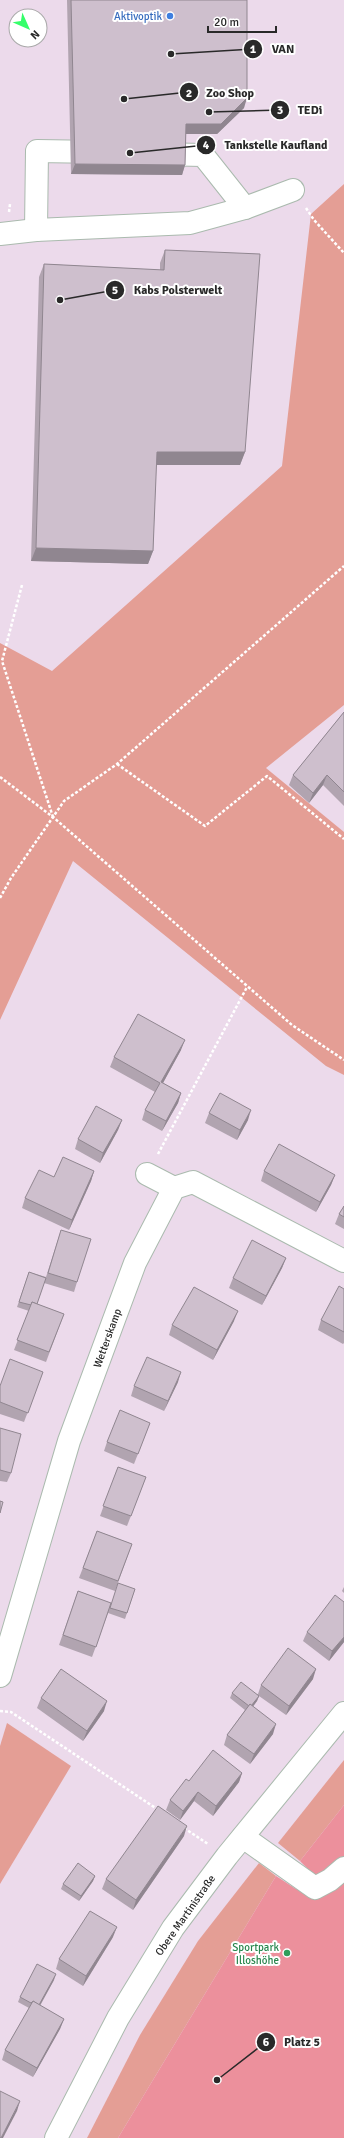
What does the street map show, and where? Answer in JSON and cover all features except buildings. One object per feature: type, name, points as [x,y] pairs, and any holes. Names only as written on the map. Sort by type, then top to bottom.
[{"type":"street","points":[[36,230],[37,151],[203,155],[245,208]]},
{"type":"street","points":[[0,234],[36,230],[190,223],[245,208],[293,190]]},
{"type":"street","points":[[147,1174],[174,1188],[193,1182],[344,1261]]},
{"type":"street","name":"Wetterskamp","points":[[0,1676],[69,1441],[135,1263],[174,1188]]},
{"type":"street","name":"Obere Martinistraße","points":[[56,2138],[118,2018],[173,1928],[227,1856],[344,1713]]},
{"type":"street","points":[[243,1837],[315,1888],[330,1880],[344,1868]]},
{"type":"path","points":[[293,190],[314,220],[344,253]]},
{"type":"path","points":[[0,898],[11,878],[64,801],[117,764],[344,566]]},
{"type":"path","points":[[22,585],[2,661],[53,817]]},
{"type":"path","points":[[117,764],[205,826],[266,776],[344,839]]},
{"type":"path","points":[[0,777],[53,817],[292,1025],[344,1060]]},
{"type":"path","points":[[147,1174],[248,987]]},
{"type":"path","points":[[0,1711],[11,1712],[162,1813]]},
{"type":"path","points":[[181,1826],[227,1856]]},
{"type":"shaded area","points":[[344,184],[344,705],[266,768],[344,832],[344,1075],[326,1066],[73,861],[0,1020],[0,643],[52,671],[282,466],[311,214]]},
{"type":"shaded area","points":[[7,1723],[71,1766],[0,1884],[0,1746]]},
{"type":"shaded area","points":[[344,1760],[344,1805],[300,1861],[278,1843]]},
{"type":"shaded area","name":"Sportpark Illoshöhe","points":[[344,1805],[344,2138],[118,2138],[276,1876],[296,1889],[309,1870],[300,1861]]},
{"type":"shaded area","points":[[259,1863],[276,1876],[118,2138],[87,2138],[140,2035],[198,1941]]},
{"type":"place","name":"Aktivoptik","points":[[170,16]]},
{"type":"place","name":"VAN","points":[[171,54]]},
{"type":"place","name":"Zoo Shop","points":[[124,99]]},
{"type":"place","name":"TEDi","points":[[209,112]]},
{"type":"place","name":"Tankstelle Kaufland","points":[[130,153]]},
{"type":"place","name":"Kabs Polsterwelt","points":[[60,300]]},
{"type":"place","name":"Sportpark Illoshöhe","points":[[287,1953]]},
{"type":"place","name":"Platz 5","points":[[217,2080]]}]
